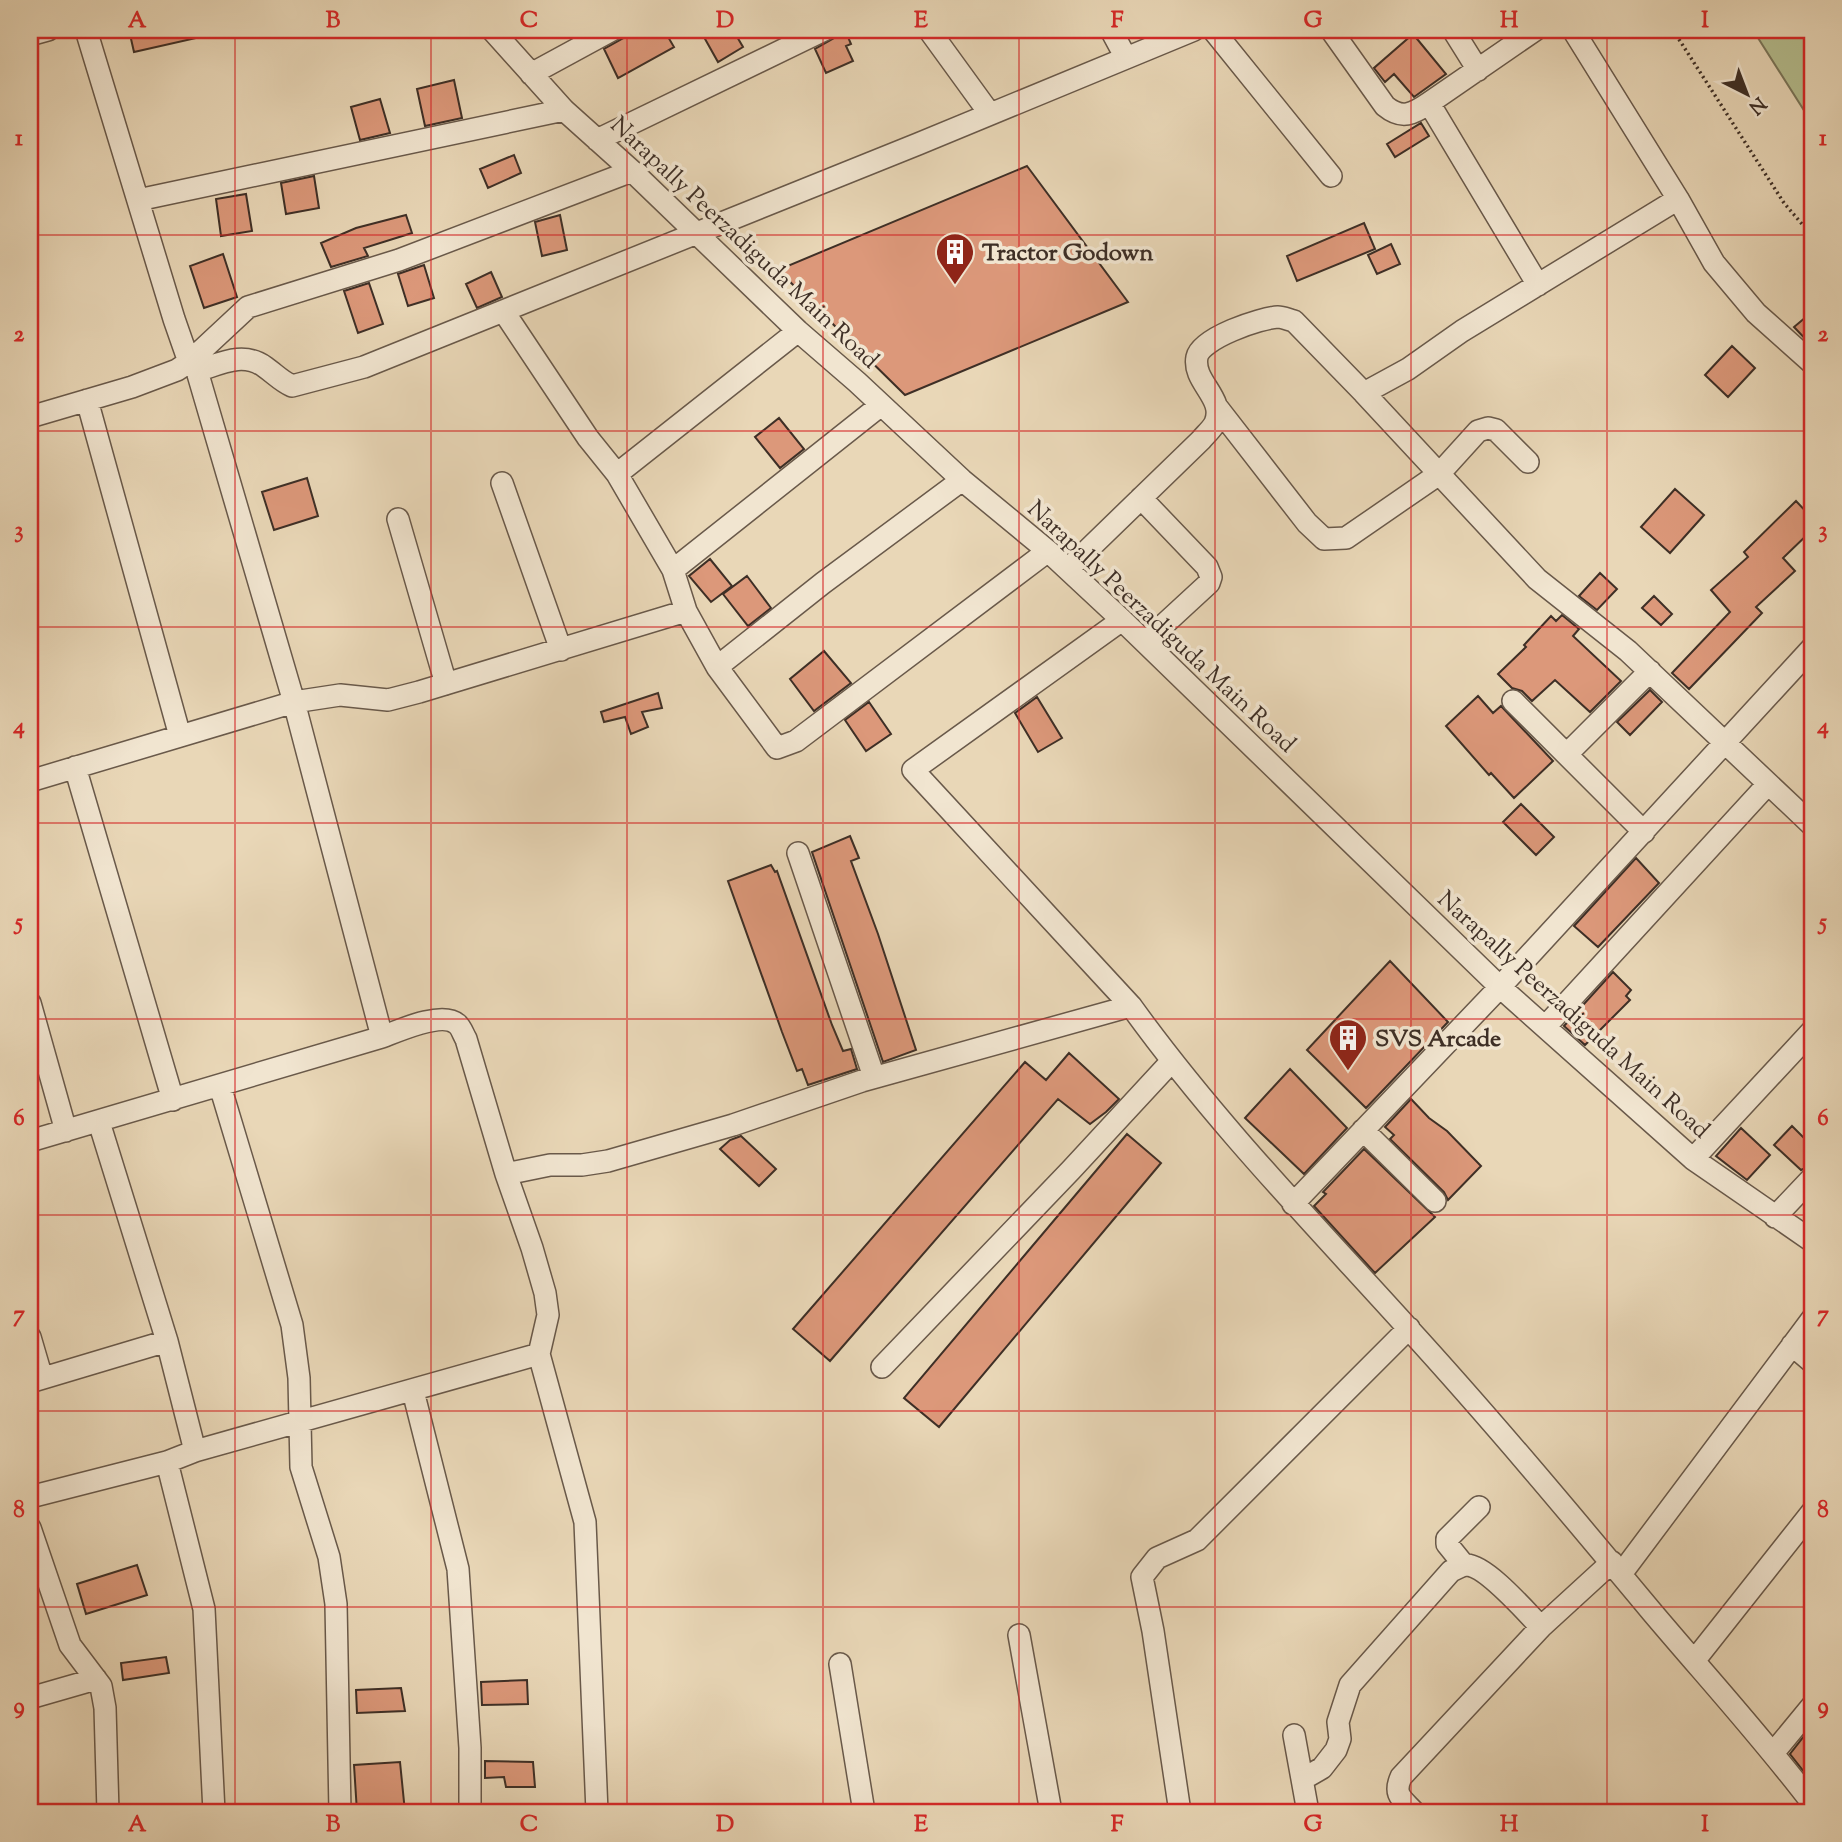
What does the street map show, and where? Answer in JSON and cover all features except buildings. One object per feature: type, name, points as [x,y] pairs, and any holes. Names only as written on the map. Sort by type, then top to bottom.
[{"type":"street","points":[[30,35],[48,30]]},
{"type":"street","points":[[86,30],[193,367],[294,702],[382,1037]]},
{"type":"street","name":"Narapally Peerzadiguda Main Road","points":[[492,30],[564,110],[632,171],[798,331],[962,480],[1068,569],[1500,987],[1693,1159],[1812,1241]]},
{"type":"street","points":[[531,74],[612,30]]},
{"type":"street","points":[[597,140],[824,30]]},
{"type":"street","points":[[929,30],[990,114]]},
{"type":"street","points":[[1111,30],[1126,58]]},
{"type":"street","points":[[30,417],[132,387],[177,370],[239,358],[254,359],[281,381],[292,386],[364,367],[1194,30]]},
{"type":"street","points":[[1213,30],[1331,176]]},
{"type":"street","points":[[1331,30],[1372,90],[1394,113],[1413,113],[1535,30]]},
{"type":"street","points":[[1453,30],[1478,70]]},
{"type":"street","points":[[1573,30],[1678,199],[1714,263],[1756,313],[1812,363]]},
{"type":"street","points":[[1429,103],[1538,285]]},
{"type":"street","points":[[138,200],[564,110]]},
{"type":"street","points":[[193,367],[247,307],[398,260],[632,171]]},
{"type":"street","points":[[1364,393],[1408,369],[1462,331],[1678,199]]},
{"type":"street","points":[[504,312],[588,438],[617,474],[673,569],[686,611],[717,667],[776,748],[796,741],[1048,551]]},
{"type":"street","points":[[1528,462],[1496,430],[1489,428],[1478,431],[1439,474],[1346,538],[1324,539],[1307,523],[1217,407],[1199,373],[1197,357],[1204,344],[1225,334],[1280,317],[1294,321],[1364,393],[1439,474],[1537,579],[1628,651],[1812,825]]},
{"type":"street","points":[[617,474],[798,331]]},
{"type":"street","points":[[87,400],[180,736]]},
{"type":"street","points":[[673,569],[881,405]]},
{"type":"street","points":[[1068,569],[1201,440],[1215,423],[1217,407]]},
{"type":"street","points":[[717,667],[823,583],[962,480]]},
{"type":"street","points":[[502,483],[562,650]]},
{"type":"street","points":[[1141,498],[1207,567],[1211,577],[1209,583],[1145,642]]},
{"type":"street","points":[[398,519],[446,684]]},
{"type":"street","points":[[30,781],[294,702],[340,695],[388,700],[686,611]]},
{"type":"street","points":[[1122,620],[913,770],[1131,1006],[1171,1062],[1293,1203],[1409,1328],[1774,1752],[1812,1803]]},
{"type":"street","points":[[1293,1203],[1500,987],[1812,648]]},
{"type":"street","points":[[1567,754],[1650,671]]},
{"type":"street","points":[[1513,701],[1644,832]]},
{"type":"street","points":[[75,767],[173,1100]]},
{"type":"street","points":[[1545,1027],[1768,784]]},
{"type":"street","points":[[798,853],[874,1077]]},
{"type":"street","points":[[30,1003],[66,1131]]},
{"type":"street","points":[[506,1174],[550,1165],[582,1165],[608,1161],[733,1125],[874,1077],[1131,1006]]},
{"type":"street","points":[[30,1142],[430,1021],[449,1020],[458,1025],[466,1039],[545,1293],[548,1315],[539,1354],[585,1522],[597,1812]]},
{"type":"street","points":[[1693,1159],[1812,1031]]},
{"type":"street","points":[[882,1367],[1171,1062]]},
{"type":"street","points":[[220,1086],[292,1325],[299,1378],[301,1467],[330,1557],[336,1604],[340,1812]]},
{"type":"street","points":[[99,1122],[167,1341],[195,1451]]},
{"type":"street","points":[[1363,1130],[1435,1201]]},
{"type":"street","points":[[1775,1217],[1812,1178]]},
{"type":"street","points":[[1414,1812],[1398,1795],[1396,1787],[1401,1777],[1541,1627],[1616,1568],[1812,1319]]},
{"type":"street","points":[[1180,1812],[1153,1630],[1142,1577],[1157,1558],[1197,1540],[1409,1328]]},
{"type":"street","points":[[30,1338],[36,1380],[167,1341]]},
{"type":"street","points":[[1792,1345],[1812,1362]]},
{"type":"street","points":[[30,1497],[167,1462],[195,1451],[539,1354]]},
{"type":"street","points":[[413,1391],[458,1569],[470,1748],[470,1812]]},
{"type":"street","points":[[167,1462],[204,1609],[214,1812]]},
{"type":"street","points":[[1464,1565],[1447,1544],[1447,1539],[1479,1507]]},
{"type":"street","points":[[1693,1661],[1812,1512]]},
{"type":"street","points":[[30,1528],[70,1645],[101,1686],[105,1708],[108,1812]]},
{"type":"street","points":[[1303,1779],[1322,1768],[1336,1750],[1339,1739],[1338,1721],[1350,1685],[1451,1572],[1464,1565],[1475,1567],[1487,1575],[1541,1627]]},
{"type":"street","points":[[1018,1635],[1051,1812]]},
{"type":"street","points":[[841,1664],[864,1812]]},
{"type":"street","points":[[30,1698],[96,1679]]},
{"type":"street","points":[[1774,1752],[1812,1706]]},
{"type":"street","points":[[1294,1735],[1308,1812]]},
{"type":"path","points":[[1673,30],[1784,204],[1802,224],[1812,228]]},
{"type":"green space","points":[[1753,30],[1812,30],[1812,123]]},
{"type":"place","name":"Tractor Godown","points":[[955,286]]},
{"type":"place","name":"SVS Arcade","points":[[1348,1072]]}]
